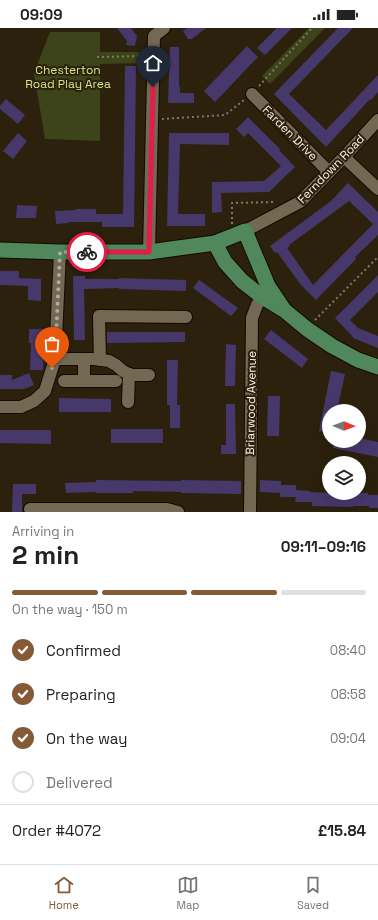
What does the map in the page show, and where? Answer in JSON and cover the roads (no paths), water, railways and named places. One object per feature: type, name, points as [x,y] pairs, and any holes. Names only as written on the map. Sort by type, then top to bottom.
[{"type":"main road","name":"Ferndown Road","points":[[0,250],[149,252],[215,243],[239,229]]},
{"type":"main road","points":[[239,229],[265,291]]},
{"type":"main road","points":[[215,243],[225,262],[242,281],[265,291],[284,310],[307,329],[332,346],[358,360],[378,367]]},
{"type":"street","points":[[149,252],[154,36],[164,28]]},
{"type":"street","name":"Farden Drive","points":[[252,94],[329,172]]},
{"type":"street","name":"Ferndown Road","points":[[239,229],[300,202],[378,120]]},
{"type":"street","points":[[344,157],[378,189]]},
{"type":"street","points":[[0,407],[21,408],[34,401],[45,391],[55,359],[60,252]]},
{"type":"street","name":"Briarwood Avenue","points":[[250,512],[252,318],[265,291]]},
{"type":"street","points":[[100,360],[99,316],[186,316]]},
{"type":"street","points":[[55,359],[109,361],[129,374],[150,375]]},
{"type":"street","points":[[84,359],[84,381]]},
{"type":"street","points":[[128,402],[129,374]]},
{"type":"street","points":[[64,381],[116,381]]},
{"type":"street","points":[[30,509],[167,508],[178,512]]},
{"type":"park label","name":"Chesterton Road Play Area","points":[[68,77]]}]
